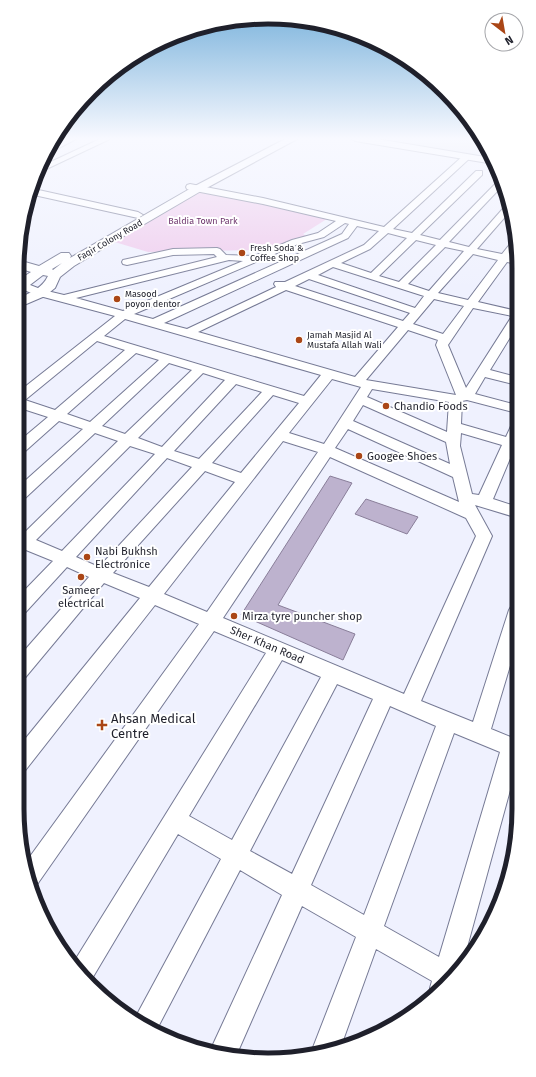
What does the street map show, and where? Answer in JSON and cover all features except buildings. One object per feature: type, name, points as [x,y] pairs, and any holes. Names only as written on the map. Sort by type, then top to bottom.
[{"type":"main road","name":"Faqir Colony Road","points":[[24,283],[40,271],[138,215],[193,188]]},
{"type":"main road","name":"Faqir Colony Road","points":[[24,301],[40,293],[50,285],[55,275],[70,263],[194,188]]},
{"type":"main road","points":[[24,266],[55,275]]},
{"type":"street","points":[[195,188],[263,201],[512,260]]},
{"type":"street","points":[[188,333],[367,247],[431,188]]},
{"type":"street","points":[[372,277],[452,200],[470,188]]},
{"type":"street","points":[[401,286],[497,188]]},
{"type":"street","points":[[36,192],[138,215]]},
{"type":"street","points":[[425,194],[479,206],[505,209]]},
{"type":"street","points":[[32,872],[211,621],[345,423],[362,389],[406,326],[470,250],[506,213]]},
{"type":"street","points":[[24,395],[123,315],[295,242],[321,235],[343,220]]},
{"type":"street","points":[[154,323],[345,236],[354,223]]},
{"type":"street","points":[[127,262],[173,252],[217,250],[224,258]]},
{"type":"street","points":[[462,398],[442,345],[444,338],[511,250]]},
{"type":"street","points":[[64,298],[224,258],[258,258]]},
{"type":"street","points":[[332,264],[431,295],[512,315]]},
{"type":"street","points":[[242,265],[284,287],[444,338]]},
{"type":"street","points":[[309,275],[417,312]]},
{"type":"street","points":[[24,288],[154,323],[329,374],[454,433],[512,444]]},
{"type":"street","points":[[409,705],[484,536],[478,508],[466,496],[454,446],[454,433],[462,398],[482,372],[512,324]]},
{"type":"street","points":[[95,337],[307,401]]},
{"type":"street","points":[[24,445],[133,349]]},
{"type":"street","points":[[24,491],[167,359]]},
{"type":"street","points":[[24,539],[200,369]]},
{"type":"street","points":[[482,372],[512,380]]},
{"type":"street","points":[[24,751],[153,596],[329,374]]},
{"type":"street","points":[[24,602],[233,379]]},
{"type":"street","points":[[362,389],[462,398],[512,408]]},
{"type":"street","points":[[24,665],[101,575],[271,390]]},
{"type":"street","points":[[24,404],[245,480]]},
{"type":"street","points":[[345,423],[460,474]]},
{"type":"street","points":[[281,435],[326,450],[478,508],[512,512]]},
{"type":"street","points":[[478,508],[512,448]]},
{"type":"street","name":"Sher Khan Road","points":[[24,544],[64,559],[385,695],[512,747]]},
{"type":"street","points":[[479,734],[512,629]]},
{"type":"street","points":[[84,969],[278,649]]},
{"type":"street","points":[[147,1021],[333,673]]},
{"type":"street","points":[[225,1049],[385,695]]},
{"type":"street","points":[[328,1046],[448,721]]},
{"type":"street","points":[[449,972],[512,758]]},
{"type":"street","points":[[174,820],[370,931],[444,978]]},
{"type":"green space","name":"Baldia Town Park","points":[[197,189],[330,217],[303,234],[310,238],[259,250],[148,252],[108,240]]},
{"type":"place","name":"Fresh Soda & Coffee Shop","points":[[242,253]]},
{"type":"place","name":"Masood poyon dentor","points":[[117,299]]},
{"type":"place","name":"Jamah Masjid Al Mustafa Allah Wali","points":[[299,340]]},
{"type":"place","name":"Chandio Foods","points":[[386,406]]},
{"type":"place","name":"Googee Shoes","points":[[359,456]]},
{"type":"place","name":"Nabi Bukhsh Electronice","points":[[87,557]]},
{"type":"place","name":"Sameer electrical","points":[[81,577]]},
{"type":"place","name":"Mirza tyre puncher shop","points":[[234,616]]},
{"type":"place","name":"Ahsan Medical Centre","points":[[102,725]]}]
